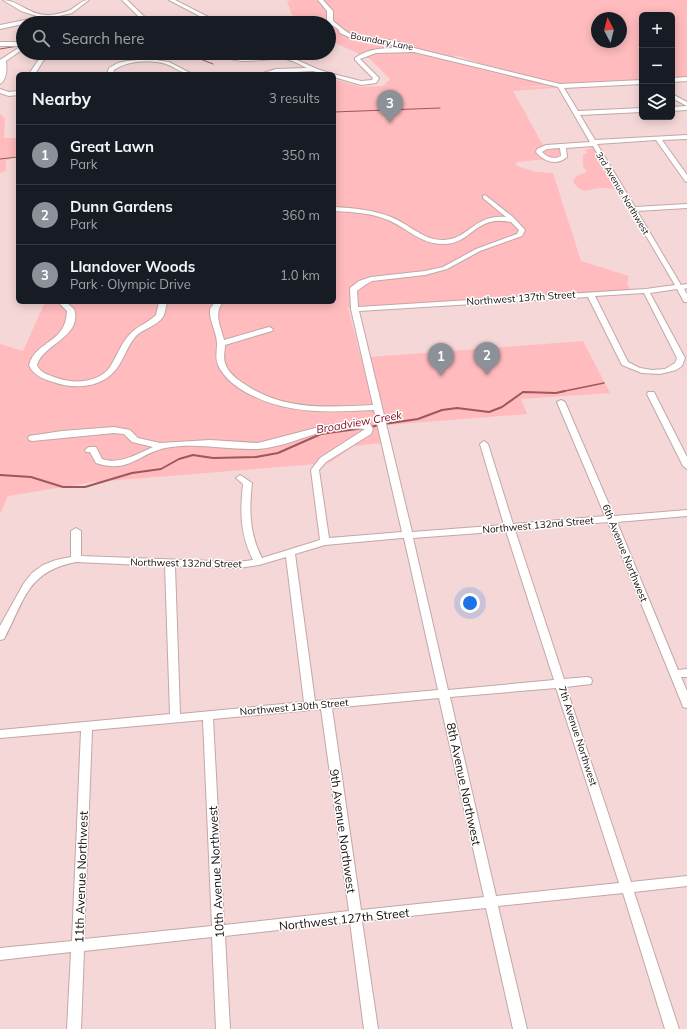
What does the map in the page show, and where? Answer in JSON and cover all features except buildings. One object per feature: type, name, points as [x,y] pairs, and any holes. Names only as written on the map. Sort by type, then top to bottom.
[{"type":"street","points":[[5,0],[23,10],[41,16]]},
{"type":"street","points":[[55,16],[70,12],[87,0]]},
{"type":"street","points":[[124,0],[141,16]]},
{"type":"street","points":[[171,0],[205,16]]},
{"type":"street","name":"Boundary Lane","points":[[320,0],[330,11],[330,16]]},
{"type":"street","points":[[0,27],[16,24]]},
{"type":"street","name":"Boundary Lane","points":[[336,26],[347,35],[449,54],[462,62]]},
{"type":"street","points":[[0,44],[16,44]]},
{"type":"street","name":"Boundary Lane","points":[[336,76],[361,83],[374,82],[376,78],[357,58],[365,54],[389,50],[414,50],[560,86],[639,82]]},
{"type":"street","points":[[0,82],[4,71],[3,60],[16,51]]},
{"type":"street","points":[[33,72],[41,60]]},
{"type":"street","points":[[110,72],[111,69],[116,65],[160,60],[185,72]]},
{"type":"street","points":[[293,60],[322,72]]},
{"type":"street","points":[[272,72],[280,70],[315,70]]},
{"type":"street","points":[[675,80],[687,80]]},
{"type":"street","name":"3rd Avenue Northwest","points":[[560,86],[632,209],[683,287],[687,300]]},
{"type":"street","points":[[0,91],[10,94],[16,92]]},
{"type":"street","points":[[675,98],[687,104]]},
{"type":"street","points":[[675,109],[687,108]]},
{"type":"street","points":[[576,113],[639,110]]},
{"type":"street","points":[[563,146],[687,137]]},
{"type":"street","points":[[658,139],[687,180]]},
{"type":"street","points":[[485,197],[511,220]]},
{"type":"street","points":[[632,209],[687,206]]},
{"type":"street","points":[[336,209],[390,219],[424,238],[438,241],[450,241],[462,238],[485,220],[498,218],[511,220]]},
{"type":"street","name":"8th Avenue Northwest","points":[[511,220],[521,228],[520,235],[478,250],[446,268],[425,274],[376,278],[362,282],[353,290],[407,535],[520,1029]]},
{"type":"street","name":"Northwest 137th Street","points":[[356,309],[646,291],[683,287]]},
{"type":"street","points":[[590,294],[625,363],[631,367],[644,371],[662,371],[677,366],[681,358],[646,291]]},
{"type":"street","points":[[64,304],[71,311],[68,328],[59,339],[36,357],[33,365],[36,371],[45,376],[63,383],[76,384],[95,380],[110,372],[132,336],[158,318],[162,312],[162,304]]},
{"type":"street","points":[[216,304],[213,311],[222,343],[221,361],[228,374],[242,386],[267,400],[288,407],[311,410],[379,409]]},
{"type":"street","points":[[222,343],[269,330]]},
{"type":"street","points":[[651,394],[687,466]]},
{"type":"street","name":"6th Avenue Northwest","points":[[561,402],[687,704]]},
{"type":"street","points":[[32,438],[68,433],[114,430],[127,432],[135,440],[167,446],[210,443],[268,445],[319,429],[349,426],[368,428],[368,432],[320,463],[314,474],[325,542]]},
{"type":"street","name":"7th Avenue Northwest","points":[[484,444],[509,527],[628,888],[672,1029]]},
{"type":"street","points":[[89,450],[93,449],[98,461],[114,464],[130,460],[167,446]]},
{"type":"street","points":[[240,478],[248,483],[245,504],[250,544],[259,562]]},
{"type":"street","name":"Northwest 132nd Street","points":[[0,636],[28,584],[40,570],[55,563],[76,559],[231,565],[259,562],[325,542],[687,513]]},
{"type":"street","points":[[76,531],[76,559]]},
{"type":"street","points":[[290,552],[310,706]]},
{"type":"street","points":[[170,563],[175,718]]},
{"type":"street","points":[[675,674],[687,673]]},
{"type":"street","name":"Northwest 130th Street","points":[[0,734],[587,681]]},
{"type":"street","name":"9th Avenue Northwest","points":[[326,704],[371,1029]]},
{"type":"street","name":"10th Avenue Northwest","points":[[208,715],[223,1029]]},
{"type":"street","name":"11th Avenue Northwest","points":[[74,1029],[87,726]]},
{"type":"street","name":"Northwest 127th Street","points":[[0,954],[687,882]]},
{"type":"shaded area","points":[[687,0],[687,78],[675,79],[675,12],[639,12],[639,80],[565,85],[500,70],[459,56],[442,58],[551,85],[509,88],[554,86],[555,88],[513,91],[543,145],[558,144],[560,154],[558,158],[516,162],[517,166],[537,172],[553,173],[581,261],[629,276],[627,283],[630,290],[348,308],[383,443],[354,446],[329,463],[94,482],[8,496],[0,514],[0,344],[23,351],[44,304],[336,304],[336,80],[361,87],[383,86],[390,79],[370,59],[336,43],[336,16],[292,15],[287,1]]},
{"type":"shaded area","points":[[0,114],[5,119],[4,138],[16,138],[16,156],[6,161],[6,171],[0,173]]},
{"type":"shaded area","points":[[594,148],[617,187],[616,189],[602,188],[586,191],[580,189],[573,182],[576,176],[587,172],[583,166],[583,154],[587,154],[586,149]]},
{"type":"shaded area","points":[[583,341],[610,393],[521,399],[527,414],[387,425],[370,357]]},
{"type":"waterway","points":[[0,49],[16,46]]},
{"type":"waterway","points":[[203,60],[213,64]]},
{"type":"waterway","points":[[336,112],[440,108]]},
{"type":"waterway","points":[[0,159],[16,157]]},
{"type":"waterway","name":"Broadview Creek","points":[[560,392],[604,383]]},
{"type":"waterway","name":"Broadview Creek","points":[[523,392],[556,393],[565,391]]},
{"type":"waterway","name":"Broadview Creek","points":[[384,424],[418,419],[442,410],[457,408],[489,412],[502,407],[523,392]]},
{"type":"waterway","name":"Broadview Creek","points":[[370,427],[380,425]]},
{"type":"waterway","name":"Broadview Creek","points":[[0,475],[31,477],[63,487],[85,487],[132,473],[161,469],[179,459],[193,455],[213,458],[256,457],[278,453],[321,434],[364,428]]},
{"type":"place","name":"Llandover Woods","points":[[390,123]]},
{"type":"place","name":"Dunn Gardens","points":[[487,375]]},
{"type":"place","name":"Great Lawn","points":[[441,376]]}]
